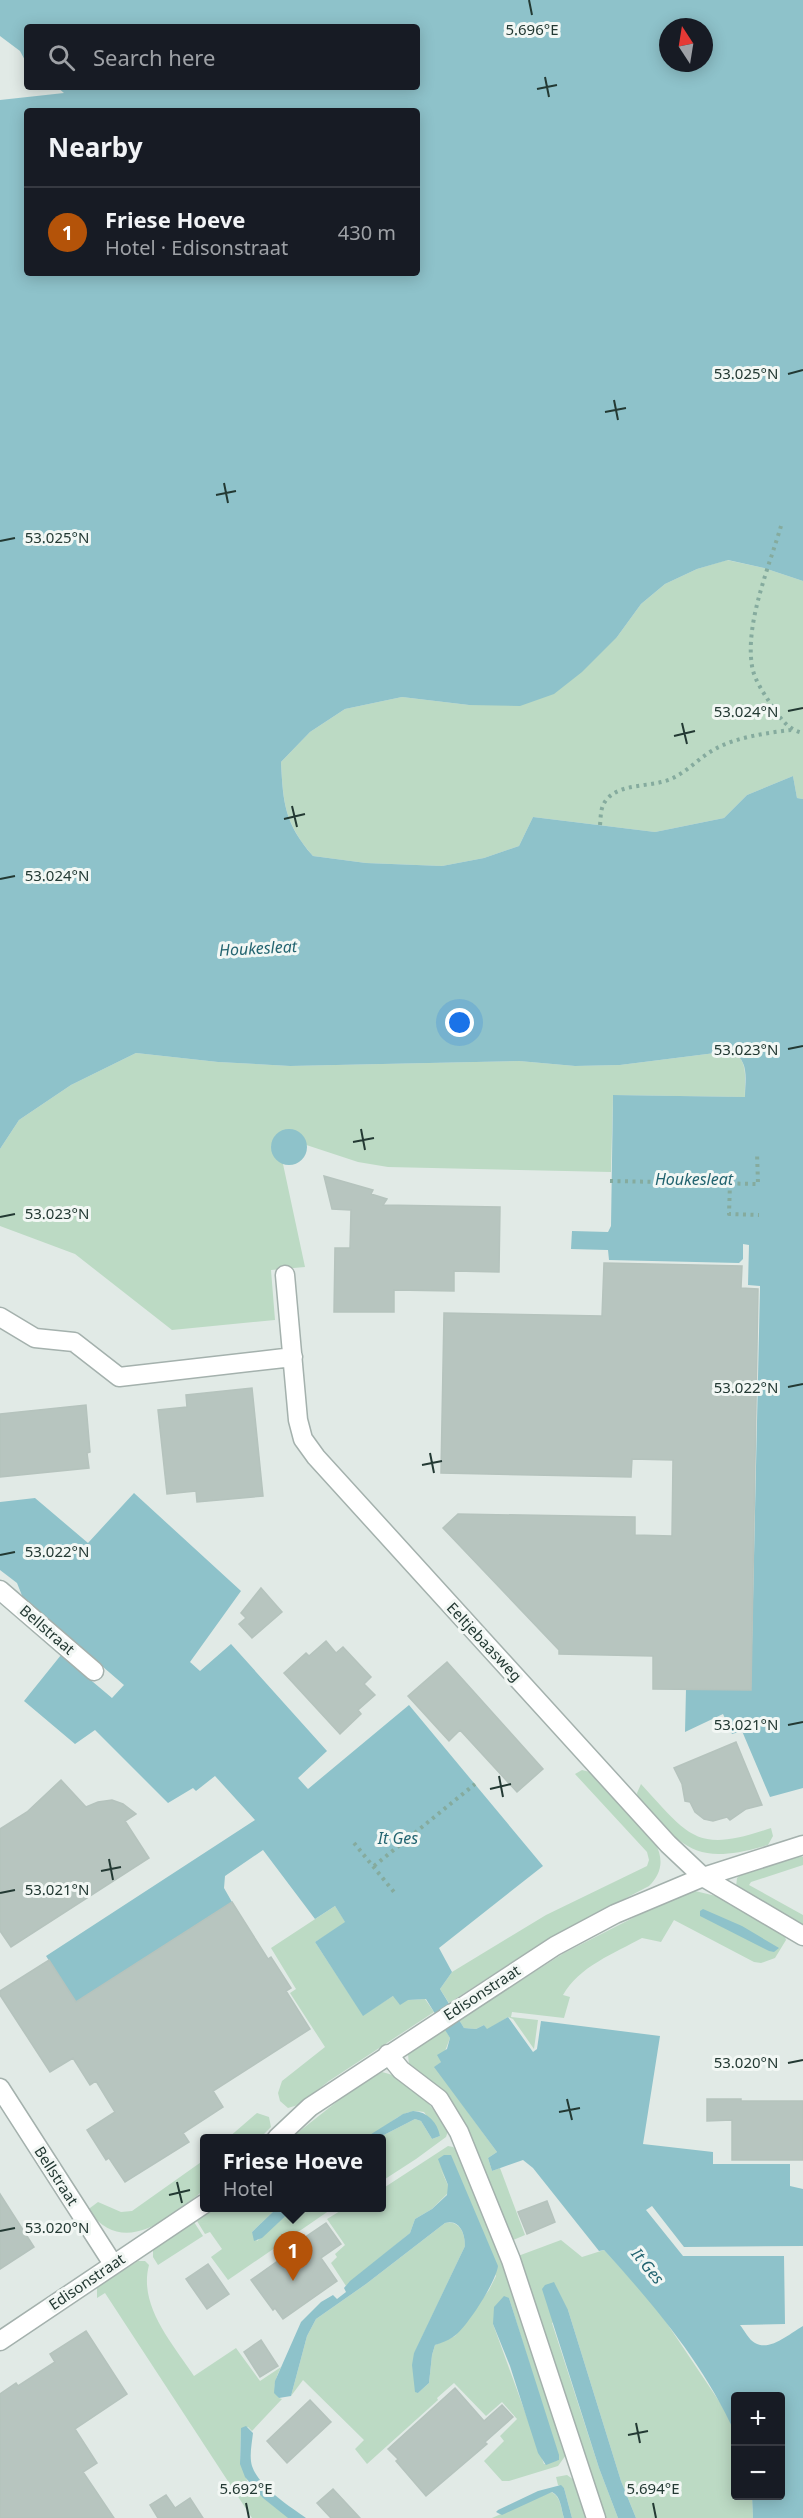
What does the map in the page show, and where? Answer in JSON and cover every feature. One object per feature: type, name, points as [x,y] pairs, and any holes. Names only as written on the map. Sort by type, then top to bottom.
[{"type":"street","name":"Eeltjebaasweg","points":[[285,1275],[298,1420],[303,1439],[316,1457],[668,1844],[703,1876],[803,1936]]},
{"type":"street","points":[[0,1317],[35,1338],[74,1342],[119,1377],[293,1358]]},
{"type":"street","name":"Bellstraat","points":[[0,1590],[94,1671]]},
{"type":"street","name":"Edisonstraat","points":[[283,2134],[310,2107],[555,1946],[615,1914],[703,1876],[803,1845]]},
{"type":"street","points":[[388,2054],[401,2070],[439,2100],[459,2132],[511,2260],[596,2518]]},
{"type":"street","name":"Bellstraat","points":[[0,2088],[113,2264]]},
{"type":"street","name":"Edisonstraat","points":[[0,2341],[200,2207]]},
{"type":"path","points":[[781,526],[759,600],[751,641],[752,667],[761,688],[791,730]]},
{"type":"path","points":[[600,825],[602,808],[608,798],[618,792],[674,778],[715,748],[737,740],[791,730],[803,733]]},
{"type":"path","points":[[610,1181],[758,1184],[758,1152]]},
{"type":"path","points":[[729,1183],[729,1214],[759,1215]]},
{"type":"path","points":[[374,1866],[475,1784]]},
{"type":"path","points":[[354,1843],[394,1892]]},
{"type":"green space","points":[[727,560],[764,568],[803,581],[803,799],[797,798],[793,776],[747,795],[724,818],[655,832],[533,817],[519,846],[484,858],[442,866],[366,863],[313,856],[296,834],[287,812],[281,762],[310,732],[345,709],[402,697],[469,705],[617,637],[641,604],[665,584],[697,569]]},
{"type":"green space","points":[[731,1051],[744,1065],[745,1097],[613,1095],[611,1172],[388,1167],[358,1162],[276,1135],[271,1147],[283,1164],[305,1267],[271,1270],[275,1320],[172,1330],[75,1254],[0,1226],[0,1149],[19,1120],[71,1085],[136,1053],[218,1062],[290,1066],[519,1061],[575,1066],[620,1065]]},
{"type":"green space","points":[[582,1770],[590,1772],[655,1843],[660,1855],[657,1876],[649,1886],[546,1940],[449,2003],[440,1989],[452,1972],[546,1915],[647,1866],[649,1860],[647,1852],[575,1774]]},
{"type":"green space","points":[[641,1784],[671,1817],[696,1836],[726,1840],[771,1828],[773,1836],[768,1845],[743,1851],[724,1854],[693,1849],[668,1830],[638,1798],[637,1793]]},
{"type":"green space","points":[[803,1857],[803,1865],[751,1882],[749,1885],[803,1915],[803,1927],[736,1887],[737,1878],[741,1874]]},
{"type":"green space","points":[[695,1891],[716,1896],[783,1931],[786,1940],[775,1958],[761,1963],[754,1962],[674,1920],[661,1942],[642,1938],[598,1962],[578,1976],[563,1995],[570,1997],[564,2018],[512,2012],[511,2017],[538,2020],[534,2049],[513,2019],[508,2017],[487,2030],[484,2025],[476,2029],[464,2028],[459,2020],[564,1953],[674,1897]]},
{"type":"green space","points":[[335,1906],[346,1923],[315,1942],[363,2015],[393,1996],[408,2000],[425,1999],[434,2012],[329,2081],[298,2105],[288,2108],[280,2101],[278,2093],[282,2081],[325,2047],[290,1993],[296,1989],[271,1948]]},
{"type":"green space","points":[[445,2029],[450,2038],[441,2062],[435,2067],[497,2152],[488,2158],[492,2171],[500,2168],[525,2235],[511,2241],[502,2215],[409,2065],[408,2054]]},
{"type":"green space","points":[[382,2072],[393,2075],[412,2087],[436,2112],[448,2131],[446,2137],[386,2178],[386,2134],[415,2119],[421,2121],[432,2139],[440,2136],[424,2112],[415,2111],[400,2116],[373,2134],[296,2134],[344,2096]]},
{"type":"green space","points":[[257,2113],[269,2117],[271,2127],[264,2134],[233,2134]]},
{"type":"green space","points":[[448,2146],[458,2151],[502,2257],[566,2455],[558,2466],[509,2481],[502,2481],[484,2461],[504,2441],[500,2436],[517,2419],[502,2402],[486,2416],[454,2383],[367,2464],[355,2449],[364,2440],[303,2380],[291,2396],[307,2336],[316,2319],[445,2223],[454,2224],[461,2229],[465,2246],[414,2354],[418,2393],[429,2383],[435,2345],[455,2336],[489,2290],[496,2276],[440,2168],[448,2185],[448,2193],[432,2209],[415,2219],[410,2233],[346,2286],[331,2263],[337,2257],[335,2254],[345,2245],[327,2219],[338,2212],[386,2212],[386,2186]],"holes":[[[509,2298],[559,2460],[544,2464],[493,2324]]]},
{"type":"green space","points":[[200,2163],[200,2193],[163,2221],[148,2228],[132,2232],[117,2232],[103,2225],[89,2211],[98,2202],[121,2212],[132,2211]]},
{"type":"green space","points":[[209,2212],[273,2212],[252,2232],[257,2241],[290,2212],[327,2212],[228,2280],[211,2257],[222,2249],[210,2232],[205,2234],[197,2221]]},
{"type":"green space","points":[[194,2222],[203,2236],[158,2265],[153,2257],[153,2250]]},
{"type":"green space","points":[[561,2240],[582,2257],[604,2250],[654,2304],[725,2410],[731,2424],[731,2500],[752,2500],[753,2518],[636,2518],[621,2481],[568,2310],[552,2323],[599,2468],[618,2518],[603,2518],[518,2256]]},
{"type":"green space","points":[[138,2261],[145,2261],[149,2265],[148,2295],[153,2310],[168,2338],[194,2376],[236,2348],[260,2381],[281,2367],[275,2387],[279,2398],[282,2399],[252,2431],[248,2427],[241,2430],[240,2459],[248,2483],[298,2518],[252,2518],[105,2293],[97,2298],[97,2287]]},
{"type":"green space","points":[[567,2475],[574,2480],[587,2518],[572,2518],[564,2488],[558,2485],[556,2477]]},
{"type":"green space","points":[[551,2492],[559,2500],[564,2518],[492,2518]]},
{"type":"water","name":"Houkesleat","points":[[0,0],[803,0],[803,581],[764,568],[728,560],[697,569],[665,584],[641,604],[617,637],[582,672],[554,694],[520,706],[469,705],[402,697],[345,709],[310,732],[281,762],[287,813],[296,834],[313,856],[366,863],[442,866],[484,858],[519,846],[533,817],[655,832],[724,818],[747,795],[793,776],[797,798],[803,799],[803,1788],[770,1797],[742,1731],[732,1734],[723,1714],[685,1732],[686,1689],[751,1690],[760,1286],[748,1285],[749,1245],[743,1244],[743,1259],[739,1263],[609,1260],[608,1250],[571,1249],[572,1231],[608,1232],[611,1226],[613,1095],[745,1097],[744,1065],[737,1055],[731,1051],[620,1065],[575,1066],[519,1061],[290,1066],[218,1062],[136,1053],[71,1085],[19,1120],[0,1149],[0,100],[64,93],[60,90],[420,90],[420,24],[24,24],[24,58],[20,51],[0,36]]},
{"type":"water","points":[[289,1129],[302,1134],[307,1147],[302,1160],[289,1165],[276,1160],[271,1147],[276,1134]]},
{"type":"water","name":"It Ges","points":[[134,1493],[241,1591],[190,1662],[200,1671],[231,1644],[327,1751],[298,1778],[308,1789],[409,1705],[543,1866],[439,1948],[452,1972],[440,1989],[464,2028],[476,2029],[484,2025],[487,2029],[508,2017],[533,2052],[537,2049],[541,2021],[660,2036],[643,2144],[713,2152],[713,2164],[790,2164],[790,2186],[803,2189],[803,2246],[684,2247],[652,2206],[646,2210],[683,2256],[784,2256],[785,2324],[740,2325],[751,2340],[761,2345],[773,2343],[803,2326],[803,2518],[753,2518],[752,2500],[785,2500],[785,2392],[731,2392],[731,2425],[708,2383],[677,2336],[604,2250],[599,2251],[533,2168],[523,2160],[492,2171],[488,2158],[497,2152],[434,2067],[441,2062],[437,2055],[447,2049],[450,2038],[426,1999],[408,2000],[400,2005],[393,1996],[363,2016],[315,1942],[345,1922],[335,1906],[315,1919],[263,1850],[225,1876],[224,1888],[232,1902],[76,2002],[46,1956],[255,1820],[215,1776],[196,1791],[193,1788],[168,1803],[95,1730],[75,1744],[24,1701],[61,1655],[112,1698],[124,1685],[23,1598],[17,1583],[0,1570],[0,1502],[35,1498],[88,1543]]},
{"type":"water","points":[[703,1909],[742,1926],[779,1948],[774,1952],[769,1951],[700,1916],[700,1911]]},
{"type":"water","points":[[413,2111],[423,2113],[437,2126],[440,2136],[432,2139],[421,2121],[415,2119],[386,2134],[371,2134],[403,2114]]},
{"type":"water","points":[[444,2155],[451,2155],[498,2266],[486,2293],[465,2325],[453,2337],[435,2345],[429,2383],[418,2393],[415,2392],[412,2365],[414,2353],[465,2246],[461,2228],[450,2222],[445,2223],[316,2319],[307,2336],[291,2396],[279,2398],[274,2393],[275,2381],[301,2322],[321,2302],[333,2295],[337,2299],[346,2292],[344,2288],[350,2281],[410,2233],[415,2219],[432,2209],[447,2195],[448,2185],[438,2159]]},
{"type":"water","points":[[273,2212],[290,2212],[262,2238],[254,2241],[252,2232]]},
{"type":"water","points":[[554,2282],[568,2310],[621,2481],[636,2518],[618,2518],[599,2468],[542,2289],[545,2285]]},
{"type":"water","points":[[504,2296],[509,2298],[559,2455],[559,2460],[546,2465],[538,2453],[510,2366],[493,2324],[494,2307]]},
{"type":"water","points":[[246,2426],[253,2433],[251,2458],[256,2474],[275,2495],[306,2518],[288,2518],[263,2498],[245,2477],[240,2464],[241,2428]]},
{"type":"water","points":[[561,2485],[564,2488],[572,2518],[564,2518],[559,2500],[552,2492],[502,2515],[496,2512],[538,2491]]},
{"type":"building","points":[[324,1176],[373,1190],[371,1194],[387,1199],[383,1205],[500,1207],[499,1272],[454,1271],[454,1291],[394,1290],[394,1312],[334,1312],[335,1248],[350,1248],[351,1210],[332,1209]]},
{"type":"building","points":[[604,1263],[742,1266],[741,1288],[758,1289],[751,1690],[653,1689],[653,1656],[559,1654],[559,1650],[443,1528],[458,1514],[635,1517],[635,1535],[672,1536],[673,1460],[632,1459],[631,1477],[441,1473],[444,1313],[602,1316]]},
{"type":"building","points":[[252,1388],[263,1496],[197,1502],[196,1491],[167,1494],[158,1410],[187,1407],[186,1395]]},
{"type":"building","points":[[86,1405],[89,1468],[0,1477],[0,1414]]},
{"type":"building","points":[[261,1588],[282,1612],[252,1638],[239,1624],[246,1618],[241,1613]]},
{"type":"building","points":[[326,1641],[336,1653],[343,1647],[371,1677],[364,1684],[375,1695],[358,1710],[361,1714],[340,1734],[284,1673],[306,1653],[309,1656]]},
{"type":"building","points":[[447,1662],[543,1769],[517,1792],[460,1730],[449,1741],[408,1696]]},
{"type":"building","points":[[736,1742],[762,1805],[746,1809],[730,1820],[727,1817],[713,1821],[704,1819],[695,1812],[690,1802],[685,1801],[682,1784],[674,1768]]},
{"type":"building","points":[[61,1780],[86,1807],[112,1800],[123,1804],[136,1814],[125,1821],[149,1858],[11,1947],[0,1931],[0,1829],[27,1812]]},
{"type":"building","points":[[232,1902],[268,1959],[271,1957],[291,1988],[286,1991],[310,2029],[213,2091],[223,2107],[183,2133],[189,2142],[125,2182],[109,2158],[106,2160],[87,2130],[115,2112],[96,2081],[90,2085],[73,2058],[50,2072],[0,1995],[0,1991],[49,1960],[76,2002]]},
{"type":"building","points":[[707,2099],[803,2101],[803,2160],[732,2160],[732,2120],[707,2121]]},
{"type":"building","points":[[0,2194],[34,2247],[0,2269]]},
{"type":"building","points":[[547,2201],[555,2222],[527,2234],[518,2212]]},
{"type":"building","points":[[326,2223],[341,2244],[321,2258],[337,2281],[283,2319],[275,2308],[273,2310],[251,2280],[303,2243],[301,2240]]},
{"type":"building","points":[[208,2264],[229,2294],[207,2309],[186,2279]]},
{"type":"building","points":[[86,2331],[127,2394],[75,2429],[97,2463],[83,2472],[114,2518],[0,2518],[0,2394],[16,2383],[18,2386],[55,2362],[50,2354]]},
{"type":"building","points":[[261,2340],[278,2366],[260,2377],[244,2352]]},
{"type":"building","points":[[455,2388],[484,2421],[502,2405],[513,2417],[485,2442],[487,2444],[426,2496],[388,2449]]},
{"type":"building","points":[[310,2400],[331,2422],[287,2463],[267,2441]]},
{"type":"building","points":[[333,2489],[360,2518],[331,2518],[317,2503]]},
{"type":"building","points":[[166,2495],[175,2508],[190,2498],[203,2518],[158,2518],[150,2505]]},
{"type":"place","name":"Friese Hoeve","points":[[293,2281]]}]
